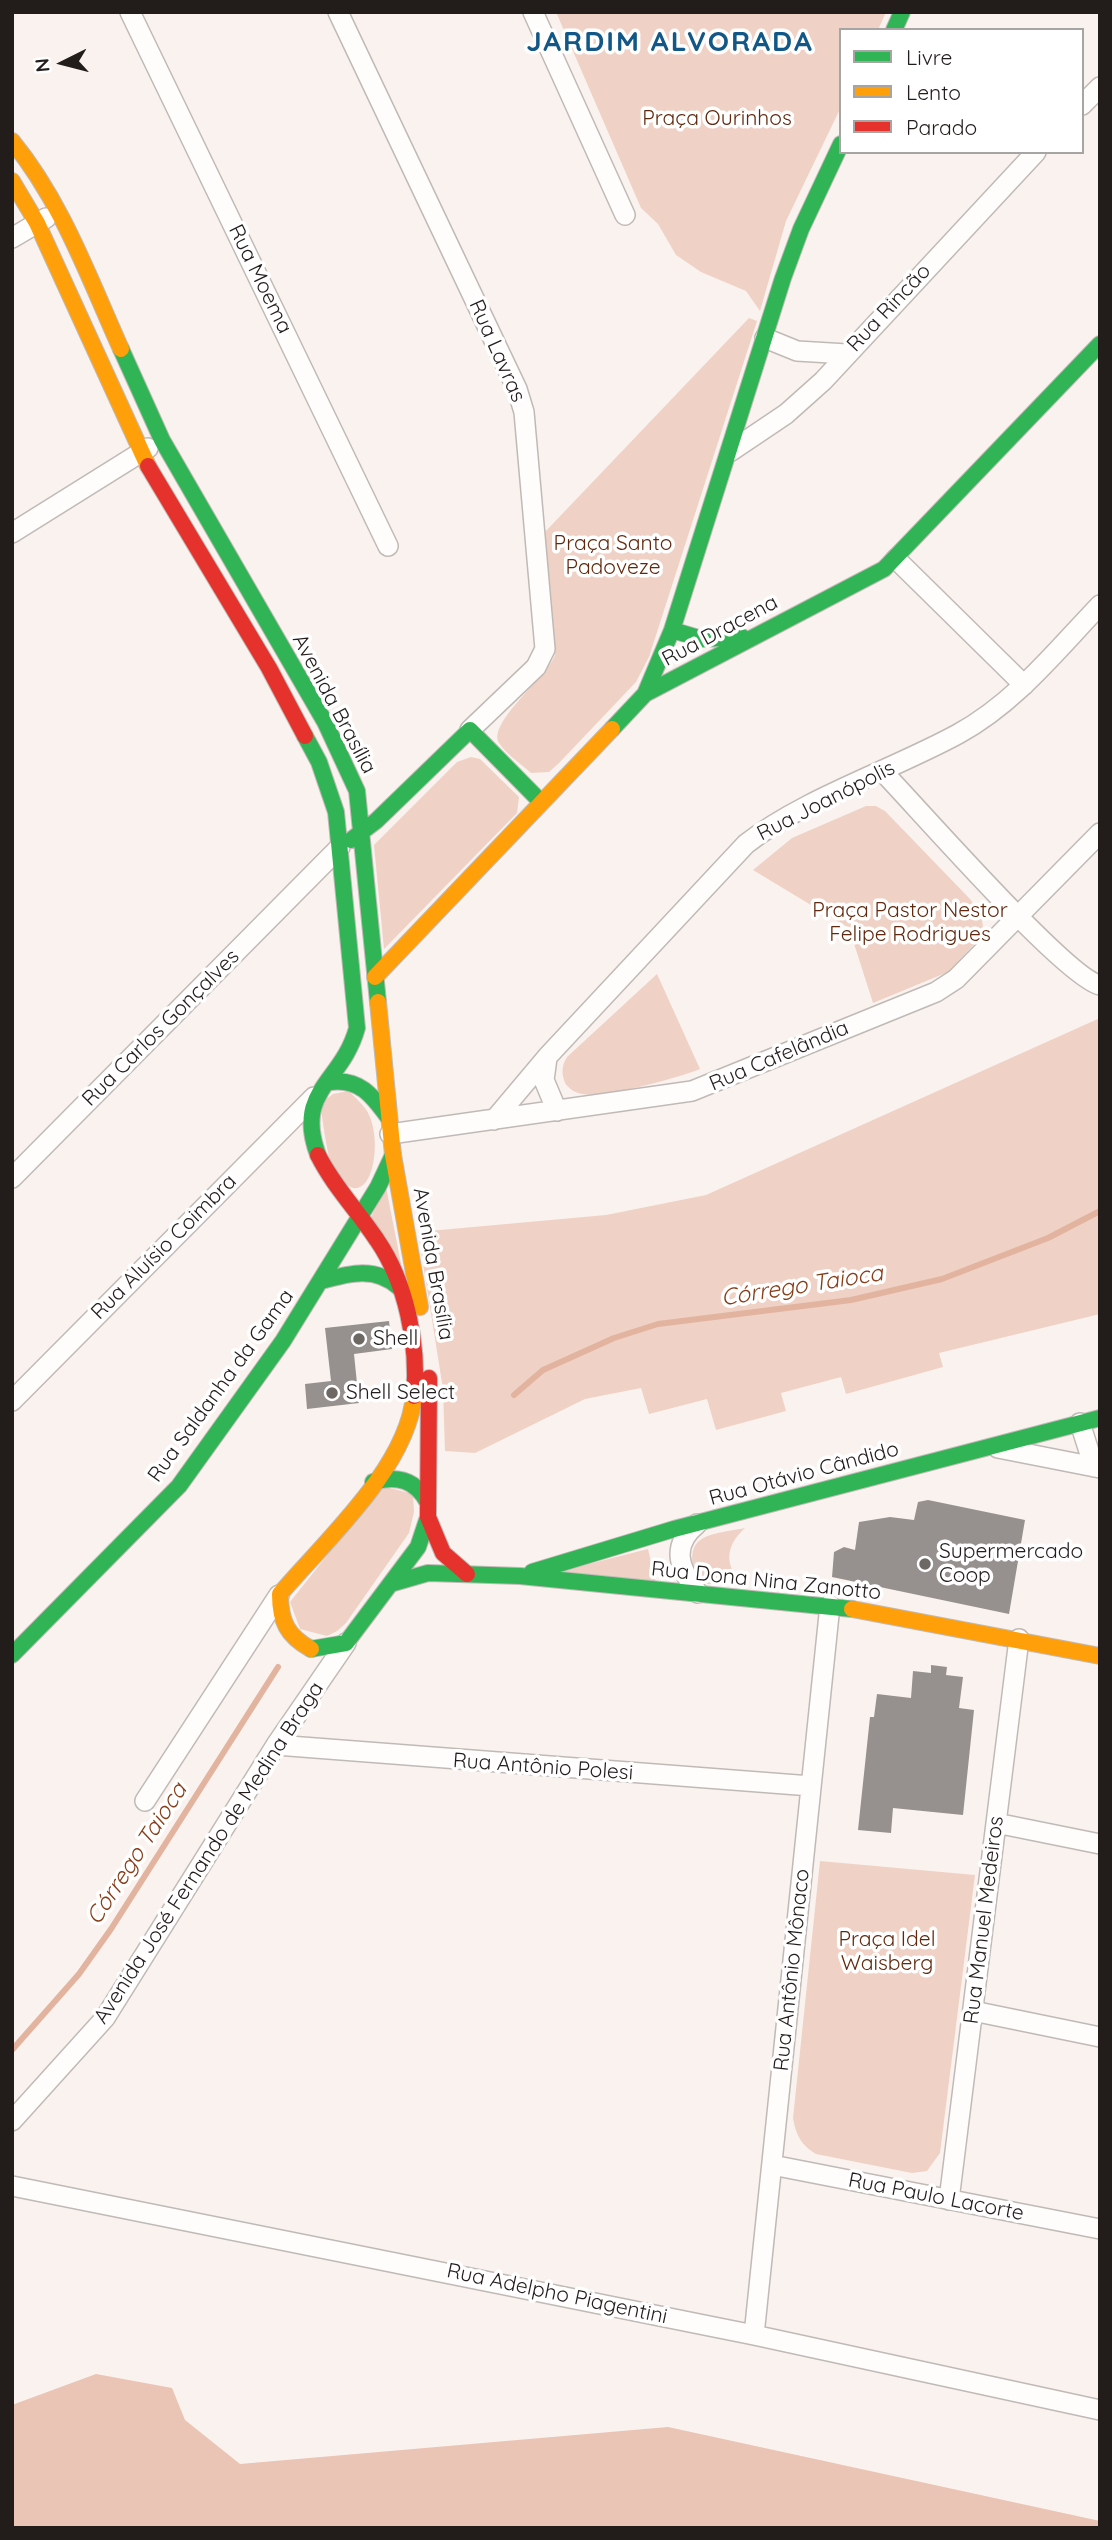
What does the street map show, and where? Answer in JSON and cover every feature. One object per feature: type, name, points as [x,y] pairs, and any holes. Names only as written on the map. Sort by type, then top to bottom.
[{"type":"main road","points":[[895,28],[902,12]]},
{"type":"main road","name":"Avenida Brasília","points":[[12,141],[30,163],[58,210],[162,440],[341,753],[357,791],[389,1126],[423,1325],[429,1378],[428,1510]]},
{"type":"main road","points":[[645,694],[672,630],[801,229],[839,148]]},
{"type":"main road","name":"Avenida Brasília","points":[[12,181],[37,223],[140,453],[305,732],[334,802],[357,1028],[348,1056],[323,1087],[310,1118],[317,1148],[334,1184],[379,1243],[400,1288],[411,1337],[414,1402],[404,1433],[373,1482]]},
{"type":"main road","name":"Rua Dracena","points":[[375,977],[645,694],[751,636],[877,574],[896,559],[1100,344]]},
{"type":"main road","points":[[672,630],[702,639],[751,636]]},
{"type":"main road","points":[[470,730],[541,802]]},
{"type":"main road","name":"Rua Lavras","points":[[362,832],[470,730]]},
{"type":"main road","name":"Rua Carlos Gonçalves","points":[[340,847],[362,832]]},
{"type":"main road","points":[[323,1087],[348,1080],[363,1086],[389,1126]]},
{"type":"main road","name":"Rua Saldanha da Gama","points":[[12,1656],[178,1486],[283,1341],[359,1217],[393,1155]]},
{"type":"main road","points":[[321,1281],[348,1273],[373,1273],[393,1280],[400,1288]]},
{"type":"main road","name":"Rua Otávio Cândido","points":[[520,1576],[698,1523],[1100,1418]]},
{"type":"main road","points":[[280,1594],[373,1482],[389,1478],[412,1482],[421,1489],[443,1553],[467,1574]]},
{"type":"main road","name":"Avenida José Fernando de Medina Braga","points":[[280,1594],[279,1616],[293,1639],[311,1649],[331,1648],[346,1643],[422,1541],[428,1510]]},
{"type":"main road","name":"Rua Dona Nina Zanotto","points":[[390,1584],[428,1573],[520,1576],[830,1605],[1100,1656]]},
{"type":"street","name":"Rua Moema","points":[[130,12],[388,546]]},
{"type":"street","name":"Rua Lavras","points":[[338,12],[517,389],[524,412],[545,649],[536,667],[470,730]]},
{"type":"street","points":[[533,12],[625,215]]},
{"type":"street","points":[[1084,103],[1100,87]]},
{"type":"street","name":"Rua Rincão","points":[[731,451],[786,414],[823,381],[1034,154]]},
{"type":"street","points":[[12,238],[58,210]]},
{"type":"street","points":[[765,338],[797,351],[847,354]]},
{"type":"street","points":[[12,533],[162,440]]},
{"type":"street","points":[[896,559],[1024,685]]},
{"type":"street","name":"Rua Joanópolis","points":[[494,1121],[547,1057],[746,844],[775,824],[960,733],[1024,685],[1100,605]]},
{"type":"street","points":[[883,772],[1019,917],[1079,975],[1100,985]]},
{"type":"street","name":"Rua Cafelândia","points":[[389,1126],[494,1121],[676,1095],[706,1087],[936,992],[956,979],[1100,833]]},
{"type":"street","name":"Rua Carlos Gonçalves","points":[[12,1178],[340,847]]},
{"type":"street","points":[[310,878],[344,883]]},
{"type":"street","points":[[547,1057],[544,1080],[557,1111]]},
{"type":"street","name":"Rua Aluísio Coimbra","points":[[12,1401],[323,1087]]},
{"type":"street","points":[[1080,1423],[1097,1468]]},
{"type":"street","points":[[991,1447],[1097,1468]]},
{"type":"street","points":[[698,1523],[683,1539],[679,1562],[698,1593]]},
{"type":"street","points":[[145,1801],[280,1594]]},
{"type":"street","name":"Rua Antônio Mônaco","points":[[754,2335],[830,1605]]},
{"type":"street","name":"Rua Manuel Medeiros","points":[[949,2200],[1019,1639]]},
{"type":"street","name":"Avenida José Fernando de Medina Braga","points":[[12,2121],[105,2018],[276,1745],[346,1643]]},
{"type":"street","name":"Rua Antônio Polesi","points":[[276,1745],[811,1786]]},
{"type":"street","points":[[996,1823],[1100,1844]]},
{"type":"street","points":[[973,2011],[1100,2037]]},
{"type":"street","name":"Rua Paulo Lacorte","points":[[772,2165],[1100,2230]]},
{"type":"street","name":"Rua Adelpho Piagentini","points":[[12,2186],[754,2335],[1100,2410]]},
{"type":"green space","name":"Praça Ourinhos","points":[[556,12],[886,12],[879,28],[839,28],[839,111],[786,221],[760,311],[746,291],[701,272],[676,255],[658,224],[641,208]]},
{"type":"green space","name":"Praça Santo Padoveze","points":[[749,318],[757,321],[649,657],[636,682],[559,763],[549,772],[531,773],[502,747],[498,734],[509,712],[555,655],[544,533]]},
{"type":"green space","points":[[471,757],[480,759],[519,797],[517,813],[384,949],[374,845],[457,762]]},
{"type":"green space","name":"Praça Pastor Nestor Felipe Rodrigues","points":[[866,806],[876,806],[885,811],[970,899],[981,915],[983,926],[979,939],[948,972],[873,1003],[849,928],[753,870],[792,838]]},
{"type":"green space","points":[[657,974],[700,1069],[659,1082],[608,1093],[583,1094],[570,1089],[565,1083],[563,1072],[567,1057]]},
{"type":"green space","points":[[1100,1018],[1100,1314],[939,1353],[943,1367],[846,1394],[841,1377],[781,1393],[786,1411],[716,1430],[707,1399],[649,1414],[641,1388],[585,1399],[475,1453],[445,1451],[443,1389],[418,1232],[606,1215],[706,1195]]},
{"type":"green space","points":[[349,1091],[367,1111],[375,1141],[371,1172],[365,1183],[357,1188],[347,1185],[332,1166],[320,1104],[333,1094]]},
{"type":"green space","points":[[386,1187],[402,1269],[371,1217]]},
{"type":"green space","points":[[382,1486],[413,1494],[414,1512],[409,1533],[346,1623],[337,1631],[327,1636],[300,1629],[290,1602]]},
{"type":"green space","points":[[745,1528],[734,1541],[729,1555],[732,1570],[743,1584],[708,1584],[696,1578],[693,1552],[696,1544],[710,1535]]},
{"type":"green space","points":[[648,1549],[656,1583],[561,1571]]},
{"type":"green space","name":"Praça Idel Waisberg","points":[[820,1861],[975,1875],[940,2153],[927,2171],[912,2173],[816,2154],[803,2143],[796,2130],[793,2118]]},
{"type":"shaded area","points":[[96,2374],[172,2388],[185,2420],[240,2464],[668,2427],[1100,2521],[1100,2528],[12,2528],[12,2405]]},
{"type":"building","points":[[389,1321],[392,1349],[354,1354],[359,1403],[307,1409],[305,1384],[331,1381],[325,1328]]},
{"type":"building","name":"Supermercado Coop","points":[[928,1500],[1025,1520],[1009,1614],[832,1577],[834,1552],[844,1547],[855,1550],[859,1522],[890,1517],[914,1520],[918,1502]]},
{"type":"building","points":[[931,1665],[947,1667],[946,1675],[963,1677],[959,1708],[974,1710],[963,1815],[893,1808],[891,1833],[858,1830],[870,1717],[874,1717],[877,1694],[911,1698],[913,1671],[931,1673]]},
{"type":"waterway","name":"Córrego Taioca","points":[[514,1395],[543,1370],[614,1338],[658,1324],[851,1300],[942,1279],[1048,1238],[1100,1211]]},
{"type":"waterway","name":"Córrego Taioca","points":[[12,2050],[79,1974],[111,1929],[278,1667]]},
{"type":"traffic: fast","points":[[895,28],[902,12]]},
{"type":"traffic: fast","points":[[645,694],[672,630],[783,278],[801,229],[839,148]]},
{"type":"traffic: fast","points":[[612,729],[645,694],[884,569],[1100,344]]},
{"type":"traffic: fast","points":[[121,349],[162,440],[325,722],[357,791],[378,1002]]},
{"type":"traffic: fast","points":[[672,630],[702,639],[742,637]]},
{"type":"traffic: fast","points":[[351,840],[376,821],[470,730],[541,802]]},
{"type":"traffic: fast","points":[[305,736],[319,762],[336,812],[357,1028],[350,1047],[316,1101],[312,1115],[312,1133],[318,1155]]},
{"type":"traffic: fast","points":[[330,1082],[349,1083],[364,1090],[388,1117]]},
{"type":"traffic: fast","points":[[12,1655],[179,1486],[283,1341],[378,1187],[393,1155]]},
{"type":"traffic: fast","points":[[321,1281],[362,1273],[382,1276],[400,1288]]},
{"type":"traffic: fast","points":[[532,1572],[674,1529],[1100,1418]]},
{"type":"traffic: fast","points":[[373,1482],[390,1479],[405,1481],[418,1489],[428,1503]]},
{"type":"traffic: fast","points":[[311,1649],[346,1643],[418,1547],[428,1517]]},
{"type":"traffic: fast","points":[[390,1584],[428,1573],[520,1576],[852,1609]]},
{"type":"traffic: slow","points":[[12,141],[46,189],[60,215],[121,349]]},
{"type":"traffic: slow","points":[[12,181],[37,223],[148,466]]},
{"type":"traffic: slow","points":[[375,977],[612,729]]},
{"type":"traffic: slow","points":[[378,1002],[393,1155],[420,1307]]},
{"type":"traffic: slow","points":[[311,1649],[296,1639],[286,1627],[281,1612],[280,1594],[340,1527],[380,1476],[408,1423],[414,1396]]},
{"type":"traffic: slow","points":[[852,1609],[1100,1656]]},
{"type":"traffic: jam","points":[[148,466],[269,668],[305,736]]},
{"type":"traffic: jam","points":[[318,1155],[331,1178],[377,1240],[396,1275],[412,1335],[414,1396]]},
{"type":"traffic: jam","points":[[429,1378],[428,1517],[443,1553],[467,1574]]},
{"type":"place","name":"Shell","points":[[359,1339]]},
{"type":"place","name":"Shell Select","points":[[332,1393]]},
{"type":"place","name":"Supermercado Coop","points":[[925,1564]]},
{"type":"district","name":"JARDIM ALVORADA","points":[[670,43]]}]
